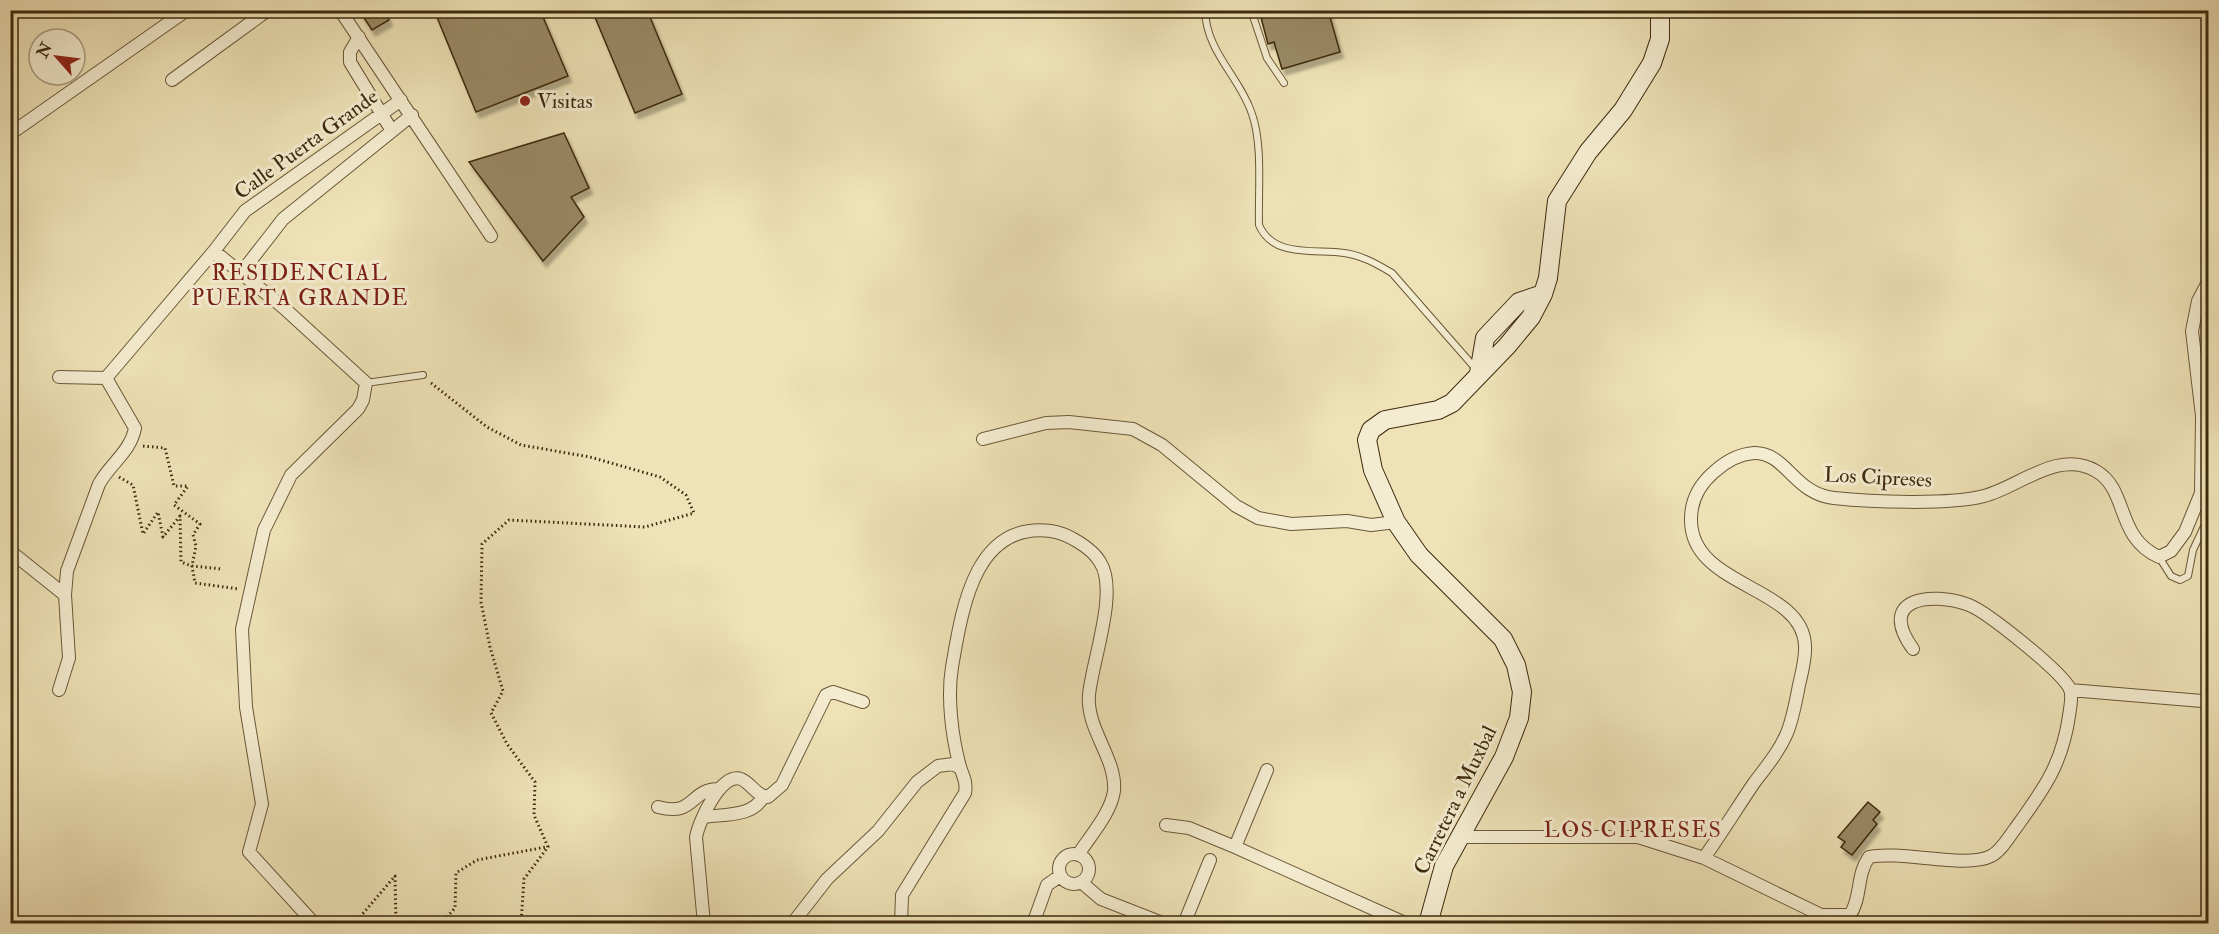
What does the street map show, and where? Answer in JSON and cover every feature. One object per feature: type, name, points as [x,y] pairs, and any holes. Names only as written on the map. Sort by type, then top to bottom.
[{"type":"street","points":[[10,134],[187,10]]},
{"type":"street","points":[[172,80],[268,10]]},
{"type":"street","points":[[340,10],[491,237]]},
{"type":"street","name":"Carretera a Muxbal","points":[[1428,924],[1444,866],[1467,836],[1504,757],[1519,718],[1522,692],[1516,665],[1503,639],[1419,555],[1396,522],[1373,470],[1367,440],[1378,424],[1405,414],[1438,410],[1452,403],[1521,329],[1543,294],[1557,201],[1588,152],[1623,110],[1652,63],[1660,39],[1660,10]]},
{"type":"street","points":[[359,37],[348,57],[392,131]]},
{"type":"street","name":"Calle Puerta Grande","points":[[105,378],[214,251],[234,222],[260,198],[401,100]]},
{"type":"street","name":"Calle Puerta Grande","points":[[241,273],[283,219],[412,115]]},
{"type":"street","points":[[214,251],[284,308],[366,383],[363,399],[358,409],[287,482],[264,530],[242,629],[246,707],[262,804],[248,848],[250,856],[311,920]]},
{"type":"street","points":[[2159,557],[2171,551],[2186,532],[2201,493],[2202,416],[2192,331],[2198,301],[2208,282]]},
{"type":"street","points":[[58,690],[69,658],[65,595],[67,572],[105,473],[129,446],[135,428],[105,378],[59,377]]},
{"type":"street","points":[[983,439],[1046,423],[1070,422],[1133,429],[1162,445],[1236,506],[1258,518],[1291,524],[1347,521],[1371,525],[1396,522]]},
{"type":"street","name":"Los Cipreses","points":[[1704,858],[1773,760],[1786,735],[1804,665],[1803,633],[1788,613],[1708,562],[1693,541],[1691,509],[1696,492],[1706,479],[1730,460],[1755,453],[1779,461],[1808,491],[1824,497],[1886,501],[1980,497],[2060,465],[2073,465],[2096,471],[2113,489],[2137,543],[2159,557]]},
{"type":"street","points":[[901,924],[902,895],[965,793],[966,784],[960,768],[950,707],[952,669],[969,594],[982,561],[999,542],[1026,532],[1040,530],[1058,532],[1095,555],[1101,563],[1107,587],[1107,606],[1098,639],[1089,698],[1114,788],[1109,805],[1078,855]]},
{"type":"street","points":[[10,551],[65,595]]},
{"type":"street","points":[[1467,836],[1638,837],[1704,858],[1821,919],[1850,915],[1857,905],[1863,866],[1869,857],[1877,855],[1977,860],[1996,853],[2048,784],[2056,767],[2068,722],[2070,690],[2053,670],[1978,609],[1956,601],[1925,598],[1907,604],[1900,614],[1900,625],[1903,635],[1913,649]]},
{"type":"street","points":[[2070,690],[2202,701]]},
{"type":"street","points":[[704,817],[748,811],[755,808],[763,797],[774,793],[782,784],[826,695],[833,692],[863,702]]},
{"type":"street","points":[[792,924],[827,879],[878,831],[917,782],[938,766],[953,764],[960,768]]},
{"type":"street","points":[[1235,847],[1267,770]]},
{"type":"street","points":[[704,924],[696,837],[704,817],[719,789],[726,781],[734,778],[743,780],[763,797]]},
{"type":"street","points":[[658,807],[678,810],[688,807],[700,794],[709,789],[719,789]]},
{"type":"street","points":[[1166,825],[1188,828],[1235,847],[1407,924]]},
{"type":"street","points":[[1067,855],[1078,855],[1086,861],[1088,874],[1081,882],[1069,883],[1060,876],[1059,870],[1067,855]]},
{"type":"street","points":[[1184,924],[1210,860]]},
{"type":"street","points":[[1033,924],[1047,885],[1060,876]]},
{"type":"street","points":[[1081,882],[1101,899],[1165,924]]},
{"type":"lane","points":[[1205,10],[1205,23],[1218,57],[1244,94],[1253,116],[1259,225],[1263,235],[1271,243],[1281,247],[1346,253],[1374,262],[1392,273],[1479,373]]},
{"type":"lane","points":[[1251,10],[1267,58],[1284,83]]},
{"type":"lane","points":[[366,383],[423,375]]},
{"type":"lane","points":[[2159,557],[2171,576],[2180,580],[2188,576],[2193,550],[2208,518]]},
{"type":"path","points":[[423,375],[487,427],[521,445],[590,457],[660,477],[686,495],[694,513],[645,527],[509,520],[482,544],[482,602],[490,647],[503,691],[491,713],[507,744],[535,782],[534,815],[548,847]]},
{"type":"path","points":[[129,446],[165,448],[174,486],[188,486],[174,505],[200,524],[193,535],[196,546],[192,566],[195,583],[250,591]]},
{"type":"path","points":[[105,473],[126,479],[133,485],[143,534],[158,512],[163,537],[180,516],[181,562],[192,566],[222,569]]},
{"type":"path","points":[[441,924],[454,908],[456,873],[477,860],[548,847]]},
{"type":"path","points":[[521,924],[524,879],[548,847]]},
{"type":"path","points":[[354,924],[395,876],[396,924]]},
{"type":"building","points":[[359,10],[384,10],[389,20],[372,30]]},
{"type":"building","points":[[434,10],[540,10],[568,76],[476,112]]},
{"type":"building","points":[[592,10],[647,10],[682,94],[635,113]]},
{"type":"building","points":[[1259,10],[1328,10],[1340,52],[1282,69],[1274,42],[1268,44]]},
{"type":"building","points":[[564,133],[589,188],[571,197],[584,217],[543,261],[469,162]]},
{"type":"building","points":[[1868,802],[1880,812],[1873,820],[1877,824],[1852,855],[1841,847],[1845,842],[1838,837]]},
{"type":"place","name":"Visitas","points":[[525,101]]},
{"type":"district","name":"RESIDENCIAL PUERTA GRANDE","points":[[300,284]]},
{"type":"district","name":"LOS CIPRESES","points":[[1633,829]]}]
